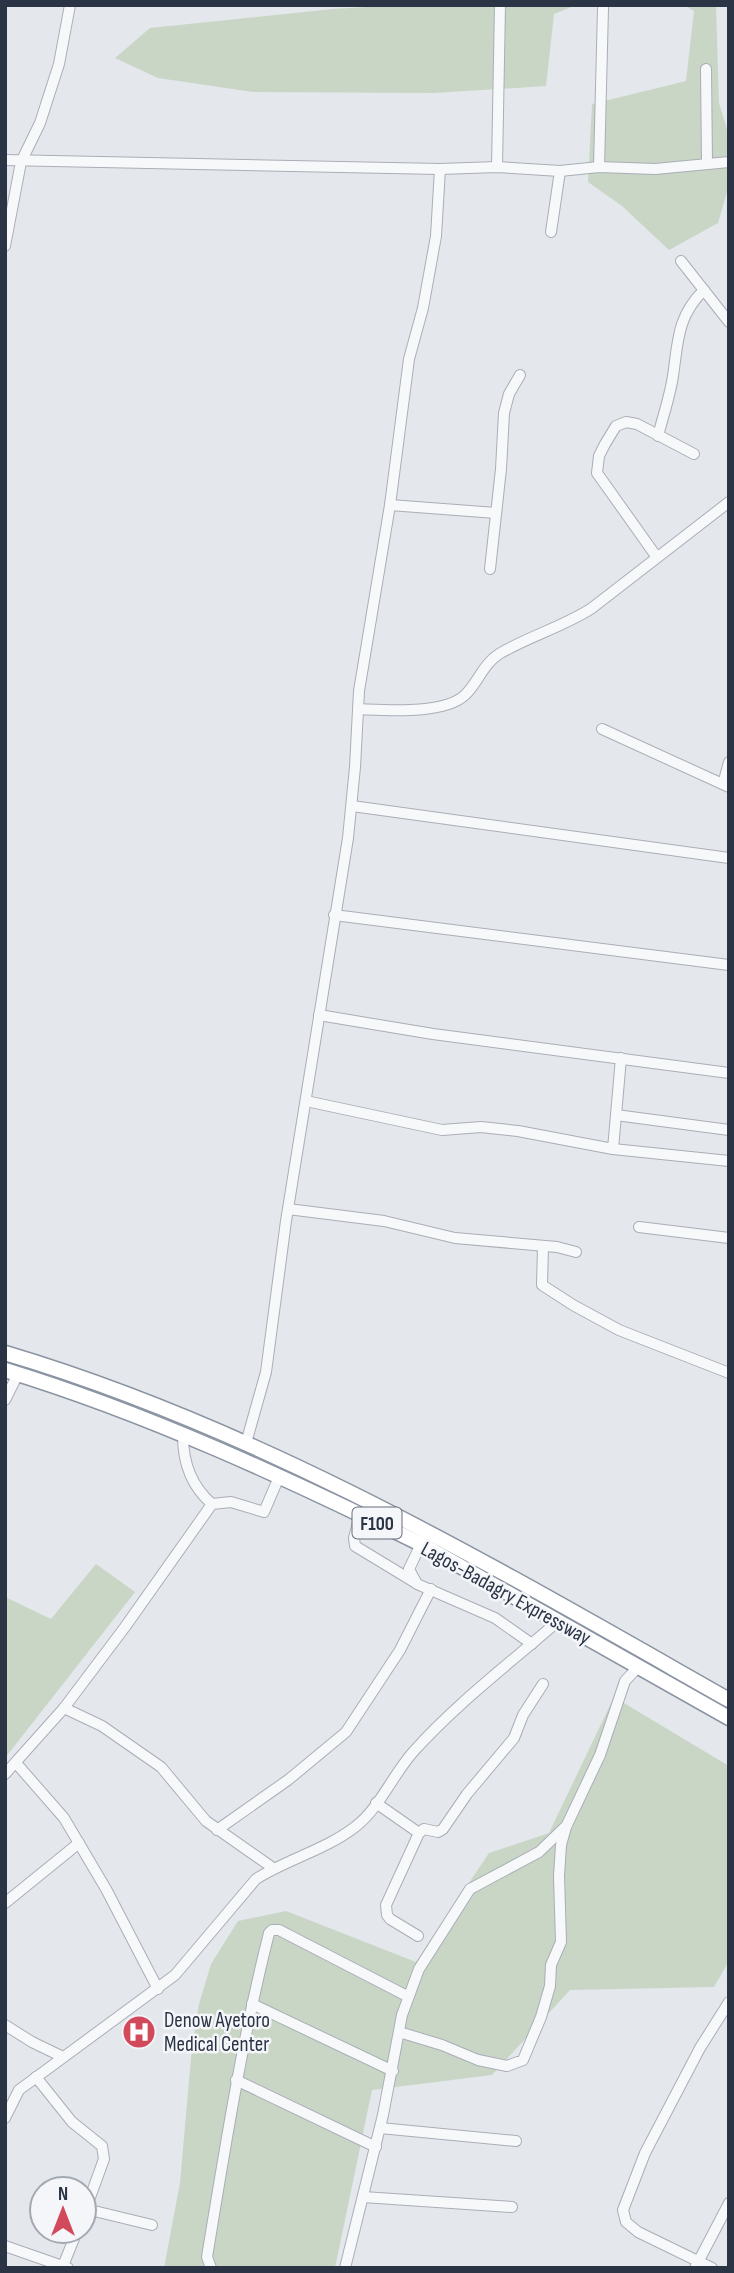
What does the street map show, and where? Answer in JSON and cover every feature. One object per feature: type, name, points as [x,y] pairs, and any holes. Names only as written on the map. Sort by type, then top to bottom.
[{"type":"highway","name":"Lagos-Badagry Expressway","points":[[5,1353],[102,1385],[246,1443],[468,1553],[729,1700]]},
{"type":"highway","name":"Lagos-Badagry Expressway","points":[[12,1372],[120,1409],[279,1476],[421,1544],[729,1718]]},
{"type":"street","points":[[5,246],[21,162],[40,123],[58,64],[70,5]]},
{"type":"street","points":[[497,167],[500,5]]},
{"type":"street","points":[[599,167],[603,8]]},
{"type":"street","points":[[706,69],[708,163]]},
{"type":"street","points":[[5,160],[440,169],[497,167],[560,171],[599,167],[655,169],[729,162]]},
{"type":"street","points":[[246,1443],[266,1372],[288,1209],[352,806],[359,691],[390,505],[409,359],[423,308],[436,236],[440,169]]},
{"type":"street","points":[[551,232],[560,171]]},
{"type":"street","points":[[681,261],[729,322]]},
{"type":"street","points":[[658,436],[673,377],[677,337],[691,303],[704,290]]},
{"type":"street","points":[[490,569],[502,469],[504,413],[509,394],[520,375]]},
{"type":"street","points":[[656,556],[597,473],[599,456],[616,426],[626,422],[637,424],[694,454]]},
{"type":"street","points":[[358,709],[401,710],[441,706],[463,697],[489,662],[498,655],[526,638],[583,614],[729,502]]},
{"type":"street","points":[[390,505],[496,513]]},
{"type":"street","points":[[602,729],[726,786],[729,762]]},
{"type":"street","points":[[352,806],[729,858]]},
{"type":"street","points":[[334,915],[729,965]]},
{"type":"street","points":[[318,1015],[433,1034],[729,1073]]},
{"type":"street","points":[[612,1149],[621,1058]]},
{"type":"street","points":[[306,1101],[442,1130],[481,1127],[518,1130],[612,1149],[729,1161]]},
{"type":"street","points":[[616,1115],[729,1129]]},
{"type":"street","points":[[288,1209],[384,1220],[455,1238],[543,1246],[576,1252]]},
{"type":"street","points":[[639,1227],[729,1238]]},
{"type":"street","points":[[543,1246],[542,1285],[619,1330],[729,1374]]},
{"type":"street","points":[[5,1400],[12,1372]]},
{"type":"street","points":[[183,1436],[183,1453],[190,1476],[199,1493],[212,1504],[231,1502],[264,1512],[279,1476]]},
{"type":"street","points":[[5,1774],[64,1707],[125,1627],[212,1504]]},
{"type":"street","points":[[360,1515],[354,1538],[355,1546],[417,1584],[495,1618],[532,1644]]},
{"type":"street","points":[[417,1584],[409,1569],[421,1544]]},
{"type":"street","points":[[217,1830],[288,1780],[346,1732],[400,1650],[431,1589]]},
{"type":"street","points":[[5,2118],[19,2090],[175,1975],[256,1879],[273,1868],[332,1843],[358,1825],[413,1752],[477,1690],[557,1622]]},
{"type":"street","points":[[399,2032],[442,2045],[478,2060],[507,2066],[523,2060],[541,2017],[550,1986],[551,1965],[561,1942],[559,1876],[561,1845],[566,1827],[600,1755],[625,1681],[638,1667]]},
{"type":"street","points":[[418,1936],[390,1919],[386,1905],[419,1833],[424,1829],[438,1832],[443,1829],[467,1794],[514,1738],[523,1715],[543,1684]]},
{"type":"street","points":[[64,1707],[102,1726],[161,1767],[206,1821],[273,1868]]},
{"type":"street","points":[[16,1763],[64,1818],[106,1889],[158,1989]]},
{"type":"street","points":[[376,1803],[419,1833]]},
{"type":"street","points":[[345,2268],[376,2147],[407,1996],[419,1969],[470,1889],[538,1852],[566,1827]]},
{"type":"street","points":[[5,1903],[79,1843]]},
{"type":"street","points":[[211,2268],[207,2257],[236,2080],[269,1933],[275,1929],[407,1996]]},
{"type":"street","points":[[712,2268],[697,2264],[638,2232],[626,2222],[623,2210],[645,2153],[700,2048],[729,2001]]},
{"type":"street","points":[[251,2004],[393,2071]]},
{"type":"street","points":[[5,2025],[63,2057]]},
{"type":"street","points":[[36,2077],[72,2122],[97,2141],[104,2152],[97,2175]]},
{"type":"street","points":[[236,2080],[376,2147]]},
{"type":"street","points":[[380,2128],[516,2141]]},
{"type":"street","points":[[363,2197],[512,2207]]},
{"type":"street","points":[[697,2264],[729,2203]]},
{"type":"street","points":[[98,2214],[152,2225]]},
{"type":"street","points":[[5,2246],[66,2267],[73,2245]]},
{"type":"green space","points":[[400,5],[576,5],[554,14],[546,86],[434,93],[253,92],[158,78],[115,58],[150,28],[333,9]]},
{"type":"green space","points":[[684,5],[716,5],[719,103],[729,136],[729,185],[718,223],[669,250],[622,206],[588,182],[592,104],[686,81],[694,11]]},
{"type":"green space","points":[[96,1564],[135,1592],[5,1758],[5,1597],[51,1619]]},
{"type":"green space","points":[[614,1697],[729,1766],[729,1961],[714,1987],[570,1990],[492,2075],[372,2090],[335,2268],[164,2268],[180,2183],[192,2047],[199,2004],[211,1964],[238,1921],[286,1911],[416,1962],[489,1853],[549,1833]]},
{"type":"place","name":"Denow Ayetoro Medical Center","points":[[139,2032]]}]
